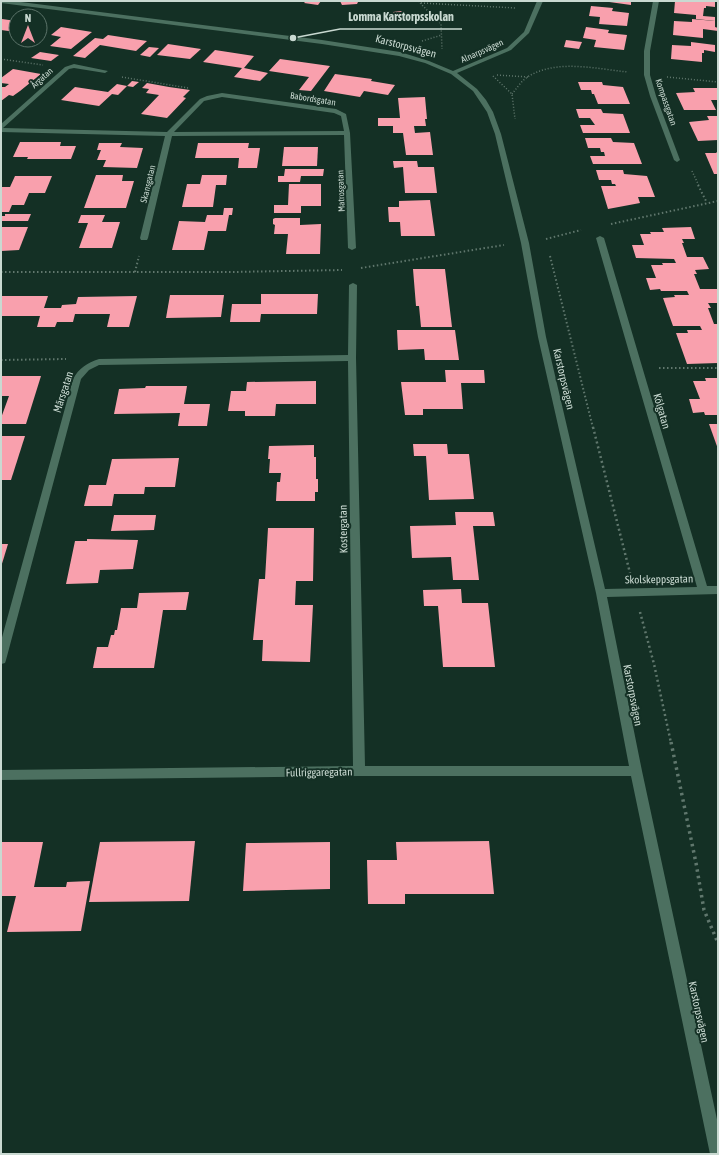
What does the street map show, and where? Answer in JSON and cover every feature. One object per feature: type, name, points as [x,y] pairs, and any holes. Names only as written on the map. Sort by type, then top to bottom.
[{"type":"street","name":"Karstorpsvägen","points":[[1,1],[366,48],[427,62],[453,73],[475,90],[484,101],[490,112],[498,134],[525,243],[542,337],[601,593],[636,771],[717,1154]]},
{"type":"street","name":"Alnarpsvägen","points":[[453,73],[509,49],[526,33],[540,1]]},
{"type":"street","name":"Kompassgatan","points":[[656,1],[647,51],[647,74],[653,96],[677,160]]},
{"type":"street","name":"Årgatan","points":[[1,127],[67,68],[74,66],[105,71]]},
{"type":"street","name":"Babordsgatan","points":[[169,134],[202,100],[209,96],[222,95],[336,111],[344,115],[348,133]]},
{"type":"street","points":[[1,130],[169,134],[348,133]]},
{"type":"street","name":"Matrosgatan","points":[[348,133],[352,248]]},
{"type":"street","name":"Skansgatan","points":[[144,238],[169,134]]},
{"type":"street","name":"Kölgatan","points":[[600,238],[703,590]]},
{"type":"street","name":"Kostergatan","points":[[352,285],[359,771]]},
{"type":"street","name":"Märsgatan","points":[[1,660],[77,379],[81,372],[89,364],[99,362],[352,358]]},
{"type":"street","name":"Skolskeppsgatan","points":[[601,593],[718,590]]},
{"type":"street","name":"Fullriggaregatan","points":[[1,775],[359,771],[636,771]]},
{"type":"path","points":[[420,3],[536,9]]},
{"type":"path","points":[[1,59],[67,68]]},
{"type":"path","points":[[493,75],[529,77],[553,68],[578,66],[718,82]]},
{"type":"path","points":[[105,71],[126,78],[204,90],[222,95]]},
{"type":"path","points":[[512,94],[529,77]]},
{"type":"path","points":[[677,160],[693,172],[707,203]]},
{"type":"path","points":[[610,224],[718,201]]},
{"type":"path","points":[[546,238],[588,229]]},
{"type":"path","points":[[1,360],[64,359],[89,364]]},
{"type":"path","points":[[638,369],[718,368]]},
{"type":"building","points":[[306,1],[321,1],[318,5],[304,3]]},
{"type":"building","points":[[340,1],[358,2],[357,4],[342,5]]},
{"type":"building","points":[[602,1],[631,1],[631,5]]},
{"type":"building","points":[[675,1],[715,1],[715,7],[706,6],[706,8],[704,8],[703,16],[715,17],[715,21],[696,19],[696,15],[674,13]]},
{"type":"building","points":[[591,6],[613,8],[612,11],[629,13],[627,26],[599,24],[600,17],[589,16]]},
{"type":"building","points":[[402,11],[404,15],[397,18],[393,12]]},
{"type":"building","points":[[2,19],[8,20],[8,31],[1,30]]},
{"type":"building","points":[[692,19],[715,21],[715,27],[718,28],[718,31],[703,29],[703,38],[673,35],[674,21],[692,22]]},
{"type":"building","points":[[61,27],[92,32],[71,49],[50,46],[61,37],[51,35]]},
{"type":"building","points":[[586,27],[609,30],[608,33],[627,35],[624,50],[594,47],[596,40],[583,38]]},
{"type":"building","points":[[108,35],[147,41],[136,51],[100,45],[85,58],[73,56],[95,38],[103,39]]},
{"type":"building","points":[[566,40],[582,42],[579,49],[564,47]]},
{"type":"building","points":[[691,42],[715,45],[715,52],[704,50],[704,53],[702,53],[702,62],[671,59],[672,45],[691,46]]},
{"type":"building","points":[[168,44],[201,49],[190,59],[157,55]]},
{"type":"building","points":[[149,47],[159,48],[150,57],[140,55]]},
{"type":"building","points":[[215,50],[254,56],[244,68],[268,73],[260,81],[234,77],[242,68],[203,62]]},
{"type":"building","points":[[40,52],[59,55],[51,61],[31,58]]},
{"type":"building","points":[[280,59],[330,66],[311,91],[299,90],[309,77],[269,71]]},
{"type":"building","points":[[13,69],[41,74],[13,96],[9,95],[1,101],[1,87],[5,87],[9,84],[1,83],[1,78]]},
{"type":"building","points":[[335,74],[372,79],[371,81],[395,85],[388,95],[364,91],[360,97],[324,91]]},
{"type":"building","points":[[132,81],[139,82],[133,87],[127,86]]},
{"type":"building","points":[[578,82],[602,82],[603,85],[623,87],[630,104],[598,104],[591,90],[581,90]]},
{"type":"building","points":[[147,83],[190,90],[183,97],[186,98],[167,118],[141,114],[159,95],[146,93],[149,89],[142,88]]},
{"type":"building","points":[[117,84],[127,86],[118,95],[112,94],[99,106],[61,100],[75,87],[108,92]]},
{"type":"building","points":[[693,88],[718,88],[718,100],[711,100],[716,110],[684,110],[676,93],[695,92]]},
{"type":"building","points":[[425,97],[427,119],[425,119],[426,126],[414,126],[415,133],[430,132],[433,155],[406,155],[403,133],[393,133],[393,126],[378,126],[378,118],[400,118],[398,98]]},
{"type":"building","points":[[576,109],[601,109],[603,113],[623,114],[630,133],[583,133],[580,125],[595,125],[590,118],[579,118]]},
{"type":"building","points":[[707,116],[718,116],[718,140],[698,141],[689,122],[709,120]]},
{"type":"building","points":[[585,138],[611,138],[613,142],[634,143],[642,164],[593,164],[590,156],[605,156],[604,152],[601,152],[600,148],[588,148]]},
{"type":"building","points":[[20,142],[61,142],[60,146],[76,146],[71,159],[27,159],[28,157],[13,157]]},
{"type":"building","points":[[99,143],[122,143],[120,147],[143,148],[137,168],[103,167],[106,160],[97,160],[101,150],[97,150]]},
{"type":"building","points":[[198,143],[249,143],[248,148],[260,148],[257,168],[238,168],[239,158],[195,158]]},
{"type":"building","points":[[284,147],[318,147],[317,166],[282,166]]},
{"type":"building","points":[[716,152],[718,152],[718,174],[714,174],[705,153],[717,153]]},
{"type":"building","points":[[393,161],[417,161],[418,167],[434,167],[437,193],[405,193],[403,167],[394,168]]},
{"type":"building","points":[[285,169],[324,169],[323,176],[301,176],[300,182],[278,182],[278,176],[284,176]]},
{"type":"building","points":[[596,170],[623,170],[624,174],[647,176],[655,197],[638,197],[640,203],[608,209],[601,186],[616,186],[615,184],[612,184],[611,180],[599,180]]},
{"type":"building","points":[[96,175],[123,175],[122,181],[134,181],[126,208],[84,208]]},
{"type":"building","points":[[202,175],[227,175],[226,185],[216,185],[213,207],[182,207],[187,184],[200,184]]},
{"type":"building","points":[[15,176],[52,176],[45,193],[29,193],[24,205],[12,205],[9,212],[1,212],[1,187],[10,187]]},
{"type":"building","points":[[289,184],[321,184],[321,206],[301,206],[301,213],[274,213],[274,205],[288,205]]},
{"type":"building","points":[[430,200],[435,236],[401,236],[400,222],[389,222],[388,207],[399,207],[399,201]]},
{"type":"building","points":[[224,208],[233,208],[232,215],[229,215],[226,231],[208,231],[204,250],[172,250],[179,221],[205,222],[207,215],[223,215]]},
{"type":"building","points":[[5,214],[31,214],[28,221],[2,221],[1,224],[1,216],[5,216]]},
{"type":"building","points":[[81,215],[105,215],[102,222],[120,222],[112,248],[79,248],[88,223],[78,223]]},
{"type":"building","points":[[300,218],[300,225],[321,224],[320,254],[286,254],[288,234],[274,234],[275,225],[273,224],[273,219]]},
{"type":"building","points":[[1,227],[28,227],[19,250],[1,251]]},
{"type":"building","points":[[691,227],[695,239],[682,239],[687,257],[703,257],[709,269],[695,270],[697,274],[694,274],[700,289],[718,290],[718,303],[708,303],[711,308],[708,308],[714,324],[718,324],[718,363],[687,364],[676,333],[688,333],[687,330],[702,330],[700,326],[673,326],[663,298],[675,297],[674,295],[689,295],[687,291],[661,291],[660,289],[650,290],[646,278],[656,278],[651,265],[676,263],[674,259],[636,258],[632,245],[644,245],[640,234],[664,232],[662,228]]},
{"type":"building","points":[[413,269],[445,269],[452,327],[421,327],[419,306],[416,306]]},
{"type":"building","points":[[261,294],[318,294],[317,314],[261,314],[260,322],[230,322],[232,304],[261,304]]},
{"type":"building","points":[[170,295],[224,295],[221,317],[166,318]]},
{"type":"building","points":[[1,296],[48,296],[44,308],[61,308],[62,305],[76,304],[78,297],[137,296],[129,327],[107,327],[110,314],[75,314],[73,322],[57,322],[55,327],[37,327],[40,316],[1,316]]},
{"type":"building","points":[[397,330],[455,330],[459,360],[425,360],[424,349],[398,350]]},
{"type":"building","points":[[445,370],[484,370],[485,383],[461,383],[463,409],[423,409],[423,415],[405,415],[401,382],[446,382]]},
{"type":"building","points":[[1,376],[41,376],[26,424],[1,424],[1,418],[9,396],[1,396]]},
{"type":"building","points":[[705,378],[718,378],[718,415],[705,415],[704,412],[693,413],[689,399],[700,399],[693,381],[706,381]]},
{"type":"building","points":[[316,381],[316,404],[276,404],[275,416],[245,416],[245,411],[228,411],[231,391],[246,391],[247,382]]},
{"type":"building","points":[[146,386],[187,386],[184,404],[210,404],[207,426],[178,426],[180,413],[114,414],[119,389],[145,388]]},
{"type":"building","points":[[709,424],[718,424],[718,449]]},
{"type":"building","points":[[1,436],[25,436],[11,480],[1,480]]},
{"type":"building","points":[[413,444],[447,444],[448,454],[469,454],[474,499],[429,500],[426,456],[414,456]]},
{"type":"building","points":[[314,445],[314,457],[316,457],[316,479],[318,479],[318,492],[315,492],[315,501],[276,501],[277,482],[280,482],[281,473],[269,473],[269,446]]},
{"type":"building","points":[[179,458],[175,487],[145,487],[144,494],[114,494],[112,506],[84,506],[89,485],[106,485],[112,459]]},
{"type":"building","points":[[455,512],[493,512],[495,526],[473,526],[479,580],[453,580],[451,557],[412,558],[410,526],[456,525]]},
{"type":"building","points":[[114,515],[156,515],[154,530],[111,531]]},
{"type":"building","points":[[268,528],[314,528],[313,581],[296,581],[295,605],[313,605],[310,662],[262,661],[263,640],[253,640],[259,579],[265,579]]},
{"type":"building","points":[[87,539],[138,540],[133,569],[100,570],[98,583],[66,584],[75,541],[87,541]]},
{"type":"building","points":[[1,544],[8,544],[1,567]]},
{"type":"building","points":[[461,589],[462,603],[488,603],[495,667],[443,667],[438,606],[424,606],[423,590]]},
{"type":"building","points":[[189,592],[186,610],[163,610],[154,668],[93,668],[97,647],[108,647],[111,635],[114,635],[115,630],[117,630],[121,608],[137,608],[139,593]]},
{"type":"building","points":[[195,841],[189,901],[89,902],[100,842]]},
{"type":"building","points":[[489,841],[494,894],[405,894],[405,904],[368,904],[367,860],[397,860],[396,842]]},
{"type":"building","points":[[1,842],[43,842],[34,887],[66,887],[67,882],[90,881],[81,931],[7,932],[16,896],[1,896]]},
{"type":"building","points":[[330,842],[330,889],[243,891],[246,843]]},
{"type":"place","name":"Lomma Karstorpsskolan","points":[[293,38]]}]
